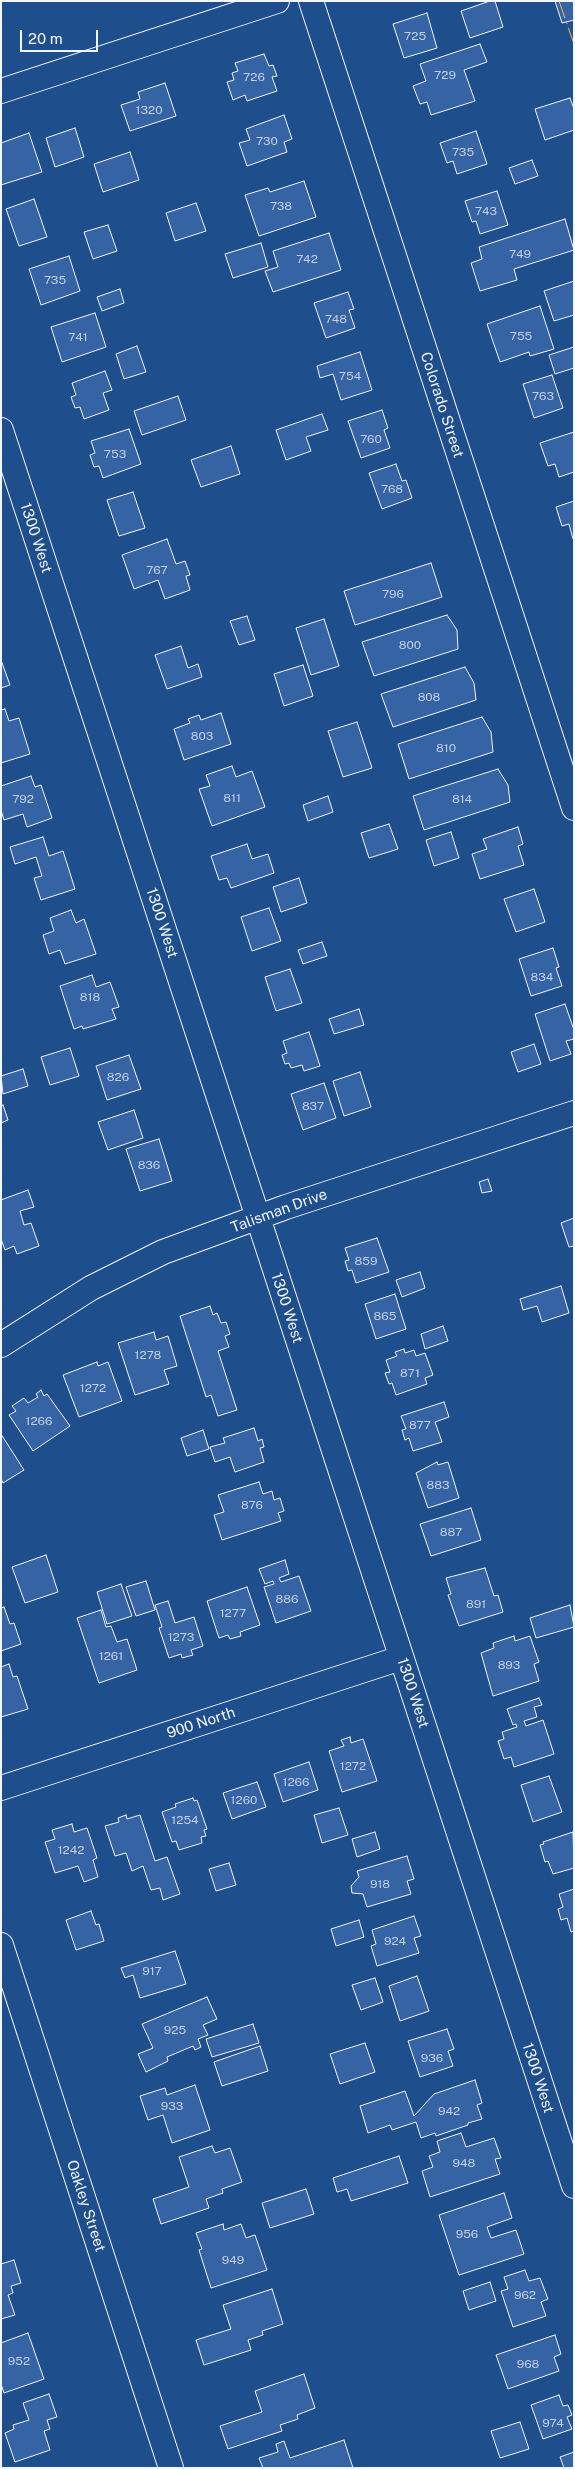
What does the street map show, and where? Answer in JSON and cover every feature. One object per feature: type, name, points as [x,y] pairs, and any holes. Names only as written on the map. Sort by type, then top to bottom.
[{"type":"street","points":[[1,91],[277,1]]},
{"type":"street","name":"Colorado Street","points":[[310,1],[574,808]]},
{"type":"street","name":"1300 West","points":[[1,430],[574,2186]]},
{"type":"street","name":"Talisman Drive","points":[[1,1345],[127,1269],[163,1252],[258,1218],[574,1113]]},
{"type":"street","name":"900 North","points":[[1,1788],[401,1658]]},
{"type":"street","name":"Oakley Street","points":[[1,1945],[170,2468]]},
{"type":"building","points":[[495,1],[503,27],[470,38],[461,11]]},
{"type":"building","points":[[555,1],[574,1],[574,20],[562,23]]},
{"type":"building","points":[[427,13],[437,48],[404,58],[393,24]]},
{"type":"building","points":[[480,44],[487,62],[464,70],[475,101],[431,115],[427,102],[420,104],[413,86],[426,81],[420,64]]},
{"type":"building","points":[[264,54],[269,66],[273,65],[277,76],[272,77],[277,91],[247,101],[245,95],[233,100],[227,82],[234,80],[232,73],[238,71],[235,63]]},
{"type":"building","points":[[165,83],[176,116],[130,131],[121,105],[140,99],[138,92]]},
{"type":"building","points":[[570,98],[574,109],[574,130],[545,140],[535,109]]},
{"type":"building","points":[[284,115],[292,139],[284,142],[287,152],[247,166],[239,143],[250,140],[246,129]]},
{"type":"building","points":[[75,128],[84,157],[55,167],[46,138]]},
{"type":"building","points":[[476,131],[487,164],[457,174],[453,161],[447,163],[440,143]]},
{"type":"building","points":[[29,133],[42,172],[1,185],[1,143]]},
{"type":"building","points":[[130,152],[139,180],[103,192],[94,164]]},
{"type":"building","points":[[532,160],[538,176],[515,184],[509,168]]},
{"type":"building","points":[[304,181],[316,217],[259,236],[245,195],[268,188],[270,192]]},
{"type":"building","points":[[497,191],[508,225],[480,234],[476,221],[472,222],[465,201]]},
{"type":"building","points":[[34,199],[47,237],[19,246],[6,209]]},
{"type":"building","points":[[196,203],[206,231],[175,241],[166,213]]},
{"type":"building","points":[[565,219],[574,250],[514,269],[517,280],[480,291],[471,263],[482,259],[479,247]]},
{"type":"building","points":[[108,225],[117,251],[93,259],[84,232]]},
{"type":"building","points":[[329,233],[341,270],[273,292],[265,271],[278,267],[273,251]]},
{"type":"building","points":[[261,243],[268,267],[233,278],[225,254]]},
{"type":"building","points":[[69,256],[80,291],[41,305],[29,269]]},
{"type":"building","points":[[574,281],[574,315],[554,321],[544,291]]},
{"type":"building","points":[[120,289],[124,303],[102,311],[97,297]]},
{"type":"building","points":[[348,292],[354,309],[349,310],[355,328],[326,338],[314,303]]},
{"type":"building","points":[[540,306],[554,349],[530,356],[529,352],[500,362],[487,324]]},
{"type":"building","points":[[95,313],[106,347],[62,362],[51,327]]},
{"type":"building","points":[[137,346],[146,372],[124,379],[116,354]]},
{"type":"building","points":[[574,347],[574,368],[555,374],[549,355]]},
{"type":"building","points":[[360,352],[372,390],[341,400],[333,374],[320,378],[317,366]]},
{"type":"building","points":[[105,371],[112,390],[103,393],[109,410],[84,419],[80,407],[75,408],[71,397],[76,395],[72,383]]},
{"type":"building","points":[[552,375],[563,408],[534,418],[523,384]]},
{"type":"building","points":[[178,396],[186,420],[142,435],[134,411]]},
{"type":"building","points":[[382,410],[388,428],[384,430],[390,448],[361,458],[348,421]]},
{"type":"building","points":[[322,414],[328,430],[306,437],[311,451],[286,460],[276,430]]},
{"type":"building","points":[[129,429],[141,464],[103,478],[99,466],[94,467],[90,455],[95,453],[91,441]]},
{"type":"building","points":[[574,432],[574,472],[559,477],[555,464],[548,466],[540,443]]},
{"type":"building","points":[[231,446],[240,474],[201,487],[191,460]]},
{"type":"building","points":[[396,464],[402,481],[406,480],[412,498],[382,509],[369,473]]},
{"type":"building","points":[[133,492],[145,528],[119,536],[107,500]]},
{"type":"building","points":[[574,501],[573,539],[569,524],[562,526],[556,507]]},
{"type":"building","points":[[167,539],[176,564],[185,561],[190,575],[186,576],[190,590],[165,599],[158,580],[134,589],[122,555]]},
{"type":"building","points":[[431,563],[442,597],[355,625],[344,591]]},
{"type":"building","points":[[447,615],[457,630],[458,649],[374,676],[362,642]]},
{"type":"building","points":[[247,616],[255,640],[239,645],[230,621]]},
{"type":"building","points":[[324,619],[339,666],[311,675],[296,628]]},
{"type":"building","points":[[181,646],[188,668],[198,664],[202,677],[167,689],[155,655]]},
{"type":"building","points":[[1,660],[10,685],[1,688]]},
{"type":"building","points":[[303,665],[313,696],[284,706],[274,674]]},
{"type":"building","points":[[465,667],[474,683],[476,700],[393,727],[381,694]]},
{"type":"building","points":[[5,709],[9,721],[19,718],[30,754],[1,763],[1,710]]},
{"type":"building","points":[[221,713],[231,744],[184,760],[174,729],[190,723],[188,719],[199,715],[201,720]]},
{"type":"building","points":[[482,717],[491,732],[493,752],[409,779],[398,744]]},
{"type":"building","points":[[357,722],[372,768],[343,777],[328,731]]},
{"type":"building","points":[[232,766],[236,777],[252,771],[265,807],[212,826],[199,789],[210,786],[206,775]]},
{"type":"building","points":[[498,769],[508,785],[510,802],[424,830],[413,796]]},
{"type":"building","points":[[31,776],[35,787],[41,785],[52,818],[27,827],[23,814],[4,820],[1,810],[1,786]]},
{"type":"building","points":[[328,796],[333,812],[308,821],[303,805]]},
{"type":"building","points":[[389,824],[398,849],[369,858],[361,833]]},
{"type":"building","points":[[518,827],[523,844],[518,846],[524,865],[480,879],[472,854],[487,849],[483,839]]},
{"type":"building","points":[[451,832],[459,858],[434,866],[426,840]]},
{"type":"building","points":[[43,837],[49,856],[63,851],[75,889],[41,900],[34,878],[42,876],[36,857],[15,864],[10,847]]},
{"type":"building","points":[[247,844],[252,859],[268,854],[274,873],[231,888],[227,878],[219,880],[211,856]]},
{"type":"building","points":[[299,878],[307,903],[281,912],[273,887]]},
{"type":"building","points":[[534,889],[545,922],[516,932],[504,899]]},
{"type":"building","points":[[269,908],[281,941],[252,951],[241,917]]},
{"type":"building","points":[[71,910],[76,923],[84,919],[96,954],[65,964],[60,950],[49,954],[43,935],[54,931],[50,918]]},
{"type":"building","points":[[322,942],[327,956],[303,964],[298,950]]},
{"type":"building","points":[[553,948],[559,967],[556,968],[562,986],[531,996],[519,959]]},
{"type":"building","points":[[290,969],[302,1003],[276,1011],[265,977]]},
{"type":"building","points":[[92,975],[96,987],[110,982],[119,1007],[112,1009],[116,1019],[83,1029],[82,1026],[74,1029],[60,986]]},
{"type":"building","points":[[565,1004],[574,1030],[574,1039],[566,1041],[571,1054],[550,1061],[535,1014]]},
{"type":"building","points":[[359,1009],[364,1025],[334,1034],[329,1019]]},
{"type":"building","points":[[309,1032],[320,1066],[304,1071],[302,1065],[291,1068],[289,1063],[285,1064],[282,1055],[287,1053],[283,1041]]},
{"type":"building","points":[[534,1044],[541,1064],[518,1072],[511,1052]]},
{"type":"building","points":[[70,1048],[79,1076],[50,1085],[41,1057]]},
{"type":"building","points":[[129,1055],[141,1089],[107,1100],[96,1066]]},
{"type":"building","points":[[23,1069],[28,1086],[3,1094],[1,1076]]},
{"type":"building","points":[[360,1072],[371,1107],[344,1116],[333,1081]]},
{"type":"building","points":[[324,1083],[336,1118],[303,1130],[291,1094]]},
{"type":"building","points":[[3,1105],[8,1120],[1,1123],[1,1106]]},
{"type":"building","points":[[134,1110],[143,1138],[108,1150],[98,1122]]},
{"type":"building","points":[[159,1139],[172,1181],[140,1191],[126,1149]]},
{"type":"building","points":[[488,1179],[492,1191],[482,1193],[479,1182]]},
{"type":"building","points":[[28,1190],[34,1207],[20,1211],[24,1225],[31,1223],[39,1246],[17,1254],[14,1246],[5,1250],[1,1239],[1,1200]]},
{"type":"building","points":[[574,1218],[574,1246],[569,1247],[561,1223]]},
{"type":"building","points":[[377,1238],[389,1272],[356,1283],[352,1270],[348,1271],[345,1261],[349,1260],[345,1248]]},
{"type":"building","points":[[420,1272],[425,1288],[402,1297],[396,1280]]},
{"type":"building","points":[[561,1286],[569,1313],[542,1322],[537,1306],[523,1310],[520,1299]]},
{"type":"building","points":[[395,1294],[406,1329],[376,1339],[365,1304]]},
{"type":"building","points":[[210,1306],[213,1315],[217,1313],[221,1323],[226,1322],[230,1334],[225,1336],[229,1347],[218,1351],[237,1410],[218,1416],[211,1395],[206,1397],[180,1316]]},
{"type":"building","points":[[443,1326],[448,1341],[425,1349],[421,1334]]},
{"type":"building","points":[[154,1332],[156,1340],[168,1336],[177,1366],[164,1370],[169,1384],[135,1395],[118,1343]]},
{"type":"building","points":[[404,1349],[405,1353],[414,1350],[416,1356],[425,1353],[433,1375],[425,1378],[427,1384],[396,1395],[392,1383],[389,1384],[385,1373],[390,1372],[386,1360],[397,1356],[395,1352]]},
{"type":"building","points":[[97,1362],[98,1366],[108,1362],[122,1401],[79,1417],[63,1375]]},
{"type":"building","points":[[41,1390],[44,1396],[47,1394],[70,1426],[33,1451],[9,1415],[16,1411],[12,1406],[24,1398],[28,1403],[38,1397],[36,1394]]},
{"type":"building","points":[[444,1402],[449,1417],[435,1422],[442,1442],[413,1451],[409,1438],[405,1440],[402,1430],[406,1429],[401,1416]]},
{"type":"building","points":[[254,1428],[258,1441],[262,1439],[264,1447],[260,1448],[264,1462],[235,1472],[230,1457],[215,1462],[210,1447],[225,1443],[223,1438]]},
{"type":"building","points":[[203,1430],[209,1449],[187,1456],[181,1438]]},
{"type":"building","points":[[1,1434],[24,1470],[3,1483],[1,1479]]},
{"type":"building","points":[[437,1462],[438,1465],[448,1462],[459,1498],[428,1508],[416,1473]]},
{"type":"building","points":[[259,1482],[263,1494],[272,1491],[274,1500],[280,1498],[284,1511],[278,1513],[281,1521],[222,1540],[214,1515],[224,1512],[218,1495]]},
{"type":"building","points":[[471,1508],[481,1540],[431,1556],[420,1524]]},
{"type":"building","points":[[46,1555],[58,1592],[25,1603],[12,1567]]},
{"type":"building","points":[[285,1560],[289,1574],[279,1578],[281,1582],[299,1576],[311,1611],[276,1623],[264,1587],[274,1584],[273,1581],[265,1584],[259,1569]]},
{"type":"building","points":[[485,1568],[494,1596],[498,1595],[503,1612],[459,1626],[448,1595],[451,1594],[446,1578]]},
{"type":"building","points":[[146,1581],[155,1610],[136,1616],[126,1587]]},
{"type":"building","points":[[121,1584],[132,1616],[107,1624],[97,1592]]},
{"type":"building","points":[[247,1587],[260,1625],[240,1632],[241,1636],[230,1639],[228,1635],[219,1638],[207,1601]]},
{"type":"building","points":[[168,1601],[175,1623],[194,1617],[203,1646],[191,1650],[193,1655],[182,1658],[181,1654],[169,1658],[159,1628],[162,1627],[155,1605]]},
{"type":"building","points":[[570,1605],[574,1627],[536,1638],[530,1618]]},
{"type":"building","points":[[4,1607],[10,1624],[14,1623],[21,1644],[1,1651],[1,1608]]},
{"type":"building","points":[[101,1610],[106,1627],[111,1626],[117,1642],[127,1639],[137,1670],[99,1683],[77,1618]]},
{"type":"building","points":[[514,1636],[515,1641],[530,1636],[539,1662],[534,1664],[539,1681],[493,1696],[481,1653],[494,1648],[493,1643]]},
{"type":"building","points":[[9,1664],[13,1677],[17,1676],[28,1709],[1,1717],[1,1667]]},
{"type":"building","points":[[539,1698],[542,1705],[534,1707],[537,1717],[524,1721],[526,1726],[543,1720],[554,1754],[514,1767],[511,1757],[504,1759],[498,1741],[504,1739],[502,1732],[517,1727],[516,1724],[513,1725],[507,1709]]},
{"type":"building","points":[[350,1737],[351,1743],[363,1739],[377,1781],[342,1792],[329,1751],[344,1746],[341,1740]]},
{"type":"building","points":[[309,1762],[318,1790],[283,1802],[274,1774]]},
{"type":"building","points":[[549,1776],[562,1812],[533,1822],[521,1785]]},
{"type":"building","points":[[257,1782],[266,1807],[232,1819],[223,1793]]},
{"type":"building","points":[[193,1798],[194,1801],[197,1800],[207,1829],[204,1830],[206,1836],[201,1837],[202,1843],[179,1850],[176,1841],[172,1842],[162,1812],[176,1807],[175,1804]]},
{"type":"building","points":[[339,1808],[348,1835],[322,1843],[314,1815]]},
{"type":"building","points":[[126,1815],[127,1819],[140,1815],[155,1861],[167,1857],[180,1894],[163,1900],[160,1888],[151,1890],[143,1866],[132,1871],[126,1853],[115,1856],[105,1826],[119,1822],[118,1818]]},
{"type":"building","points":[[72,1824],[74,1832],[87,1828],[97,1858],[93,1860],[98,1877],[84,1882],[78,1866],[55,1873],[45,1842],[55,1839],[52,1830]]},
{"type":"building","points":[[375,1832],[380,1849],[357,1857],[352,1839]]},
{"type":"building","points":[[573,1832],[574,1868],[553,1874],[548,1861],[545,1862],[540,1845],[544,1844],[543,1842]]},
{"type":"building","points":[[407,1856],[414,1879],[407,1881],[411,1894],[367,1907],[363,1894],[352,1893],[351,1886],[359,1877],[357,1871]]},
{"type":"building","points":[[229,1863],[236,1885],[216,1891],[209,1869]]},
{"type":"building","points":[[574,1889],[574,1931],[571,1932],[567,1918],[561,1920],[558,1909],[563,1907],[559,1894]]},
{"type":"building","points":[[91,1911],[96,1925],[99,1924],[104,1941],[76,1950],[66,1920]]},
{"type":"building","points":[[414,1916],[421,1936],[414,1938],[419,1953],[377,1966],[371,1946],[376,1944],[372,1930]]},
{"type":"building","points":[[359,1920],[364,1937],[336,1946],[331,1929]]},
{"type":"building","points":[[175,1951],[186,1984],[140,1998],[133,1975],[125,1978],[121,1968]]},
{"type":"building","points":[[417,1976],[429,2011],[400,2021],[389,1986]]},
{"type":"building","points":[[375,1978],[383,2002],[361,2010],[352,1985]]},
{"type":"building","points":[[207,1997],[217,2019],[203,2025],[208,2035],[198,2039],[201,2047],[195,2050],[193,2046],[167,2057],[168,2061],[146,2072],[138,2054],[153,2048],[142,2024]]},
{"type":"building","points":[[253,2024],[259,2043],[212,2057],[206,2039]]},
{"type":"building","points":[[447,2029],[454,2049],[448,2051],[453,2066],[420,2077],[408,2041]]},
{"type":"building","points":[[365,2043],[375,2072],[340,2084],[330,2054]]},
{"type":"building","points":[[260,2046],[268,2071],[222,2086],[214,2062]]},
{"type":"building","points":[[475,2080],[482,2103],[477,2105],[482,2119],[436,2136],[435,2133],[421,2138],[416,2122],[392,2130],[390,2125],[368,2133],[360,2106],[405,2091],[414,2116],[434,2094]]},
{"type":"building","points":[[195,2085],[210,2130],[172,2143],[163,2115],[148,2120],[140,2096],[165,2088],[167,2095]]},
{"type":"building","points":[[461,2133],[466,2147],[494,2138],[501,2158],[495,2159],[500,2174],[430,2197],[422,2171],[433,2167],[429,2156],[440,2152],[437,2141]]},
{"type":"building","points":[[212,2146],[215,2153],[230,2148],[242,2182],[222,2189],[223,2193],[206,2199],[209,2208],[161,2224],[153,2199],[189,2187],[179,2157]]},
{"type":"building","points":[[399,2156],[408,2183],[351,2201],[347,2189],[337,2192],[333,2178]]},
{"type":"building","points":[[306,2189],[314,2214],[270,2228],[262,2203]]},
{"type":"building","points":[[504,2193],[512,2218],[487,2227],[491,2238],[516,2230],[524,2254],[459,2275],[439,2215]]},
{"type":"building","points":[[223,2224],[224,2230],[241,2224],[246,2238],[255,2235],[267,2270],[211,2288],[199,2250],[202,2249],[196,2233]]},
{"type":"building","points":[[14,2260],[21,2283],[11,2286],[13,2293],[8,2295],[15,2315],[1,2319],[1,2264]]},
{"type":"building","points":[[525,2270],[529,2281],[540,2278],[548,2299],[541,2302],[546,2316],[513,2327],[501,2291],[508,2289],[504,2277]]},
{"type":"building","points":[[490,2282],[496,2301],[469,2310],[463,2291]]},
{"type":"building","points":[[272,2289],[283,2324],[262,2331],[263,2335],[248,2340],[251,2350],[204,2365],[196,2340],[231,2329],[223,2305]]},
{"type":"building","points":[[28,2333],[44,2379],[4,2393],[1,2384],[1,2343]]},
{"type":"building","points":[[555,2335],[561,2354],[554,2357],[559,2371],[508,2389],[496,2355]]},
{"type":"building","points":[[304,2374],[315,2408],[297,2415],[298,2419],[280,2425],[282,2431],[228,2449],[220,2426],[262,2412],[255,2391]]},
{"type":"building","points":[[49,2394],[57,2417],[47,2420],[50,2429],[44,2431],[50,2450],[15,2462],[5,2433],[14,2429],[13,2425],[29,2420],[23,2403]]},
{"type":"building","points":[[559,2395],[563,2406],[568,2405],[572,2415],[567,2417],[572,2429],[543,2439],[531,2405]]},
{"type":"building","points":[[520,2422],[529,2449],[500,2458],[491,2431]]},
{"type":"building","points":[[344,2440],[353,2468],[263,2468],[259,2458],[278,2452],[276,2444],[284,2441],[290,2458]]},
{"type":"building","points":[[574,2452],[574,2468],[564,2468],[560,2457]]},
{"type":"power","points":[[559,1],[574,44]]}]
